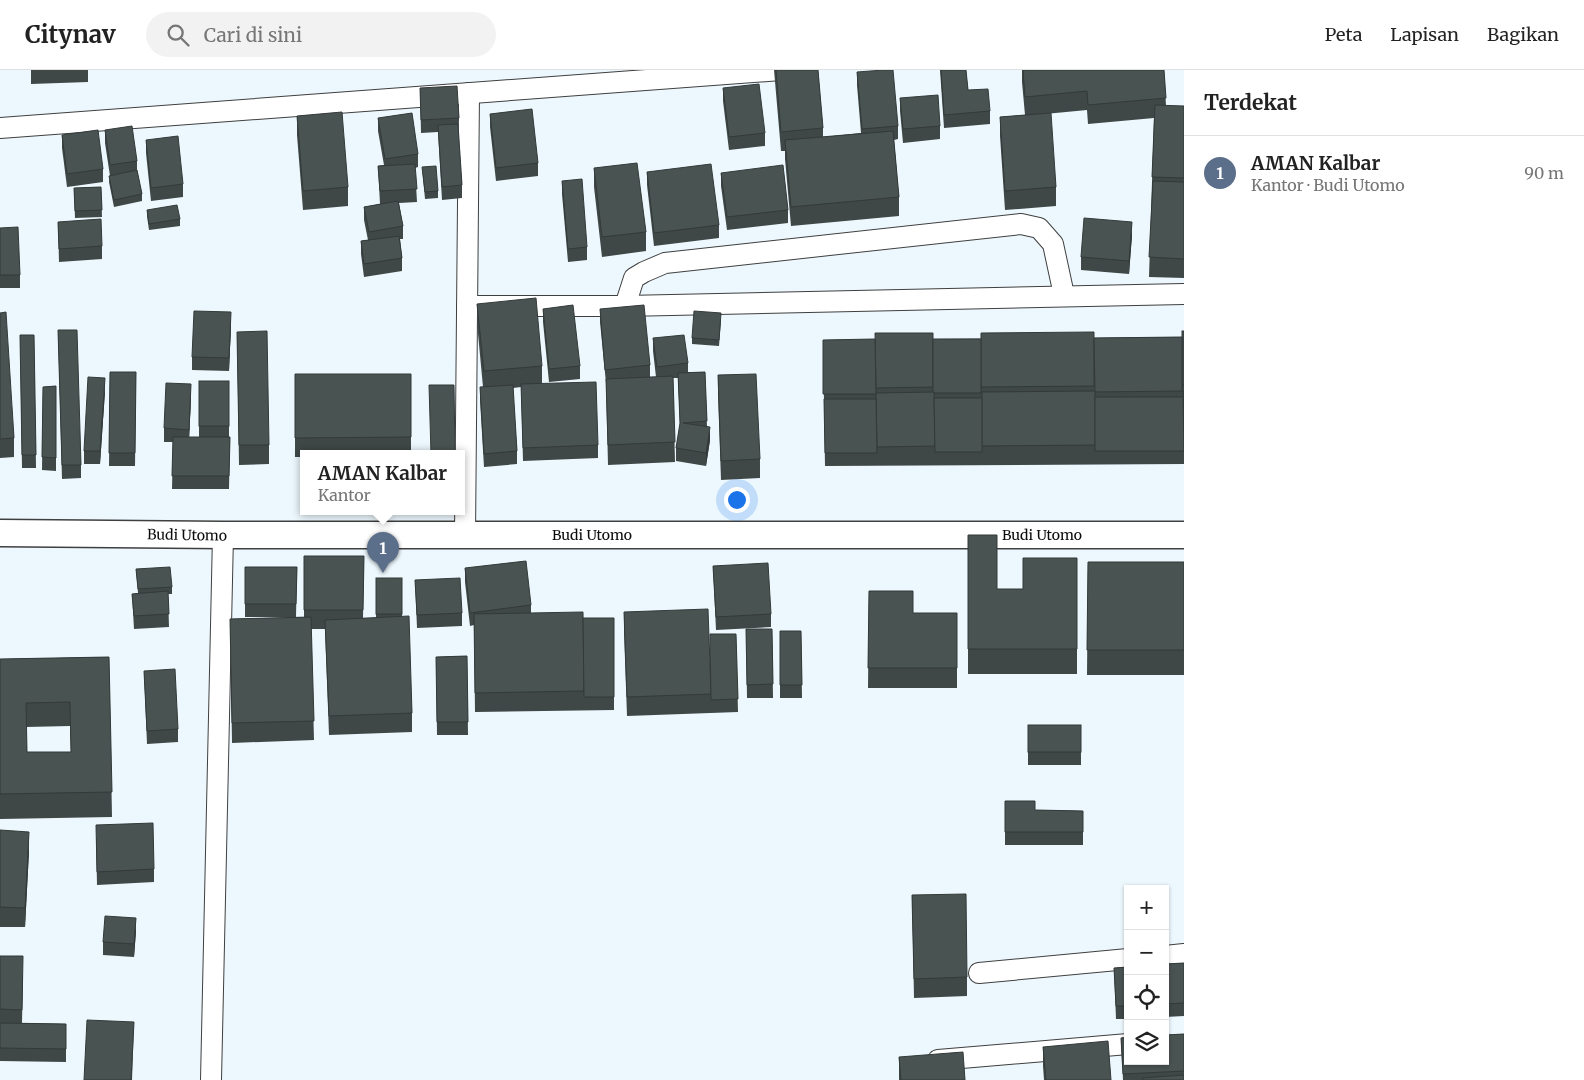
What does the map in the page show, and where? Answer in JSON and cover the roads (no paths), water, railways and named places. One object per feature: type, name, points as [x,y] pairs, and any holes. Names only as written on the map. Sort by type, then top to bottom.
[{"type":"street","points":[[0,128],[781,70]]},
{"type":"street","points":[[465,459],[469,92]]},
{"type":"street","points":[[625,306],[634,278],[665,263],[1021,224],[1039,228],[1052,244],[1064,295]]},
{"type":"street","points":[[467,306],[625,306],[1064,295],[1184,294]]},
{"type":"street","points":[[464,515],[464,535]]},
{"type":"street","name":"Budi Utomo","points":[[0,533],[223,535],[1184,535]]},
{"type":"street","points":[[211,1080],[223,535]]},
{"type":"street","points":[[1169,956],[1184,954]]},
{"type":"street","points":[[979,973],[1124,959]]},
{"type":"street","points":[[919,1061],[1124,1044]]},
{"type":"place","name":"AMAN Kalbar","points":[[383,573]]}]
